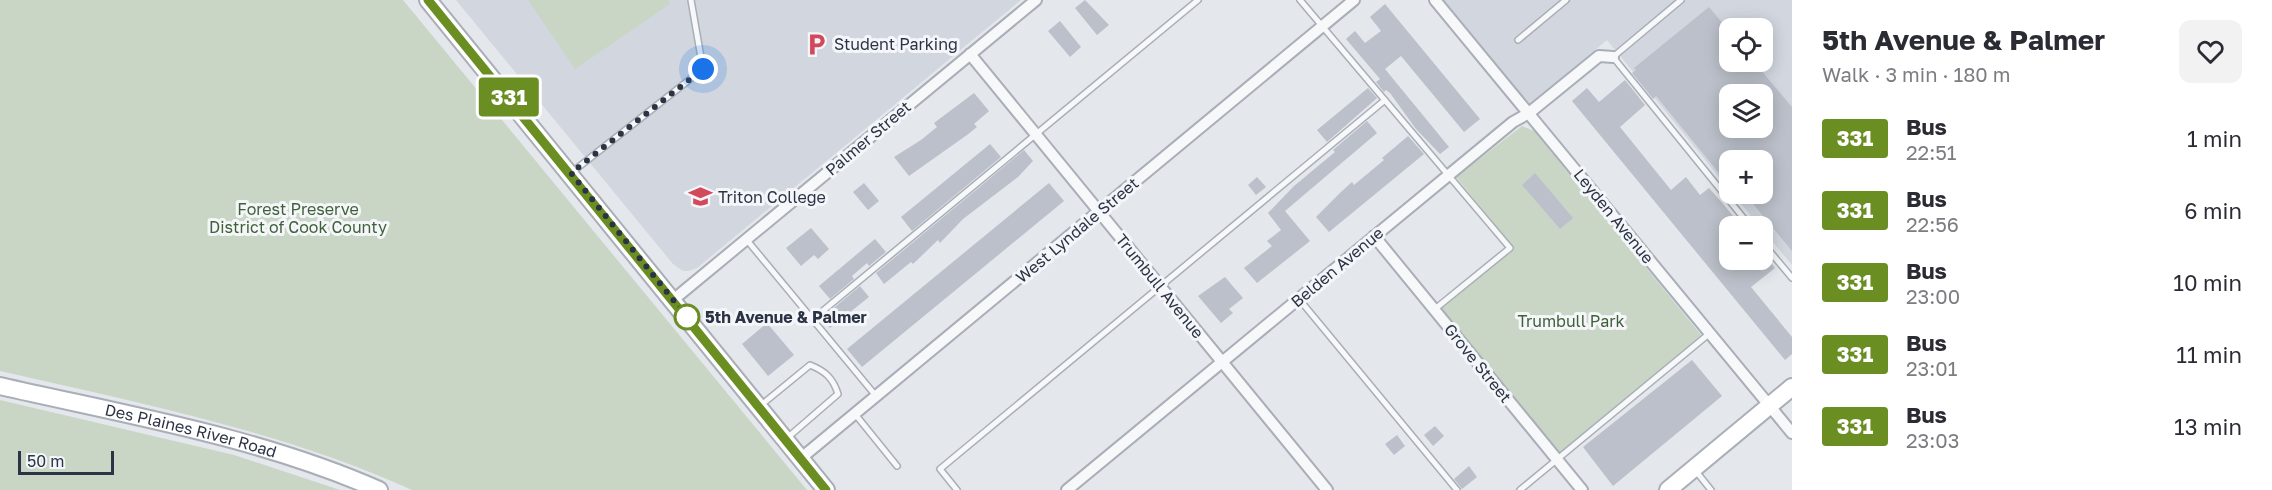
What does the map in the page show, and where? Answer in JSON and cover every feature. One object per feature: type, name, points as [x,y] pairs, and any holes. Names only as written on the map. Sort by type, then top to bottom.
[{"type":"street","points":[[428,0],[571,173],[825,490]]},
{"type":"street","name":"Palmer Street","points":[[673,300],[1036,0]]},
{"type":"street","name":"West Lyndale Street","points":[[800,459],[1354,0]]},
{"type":"street","name":"Leyden Avenue","points":[[1435,0],[1792,433]]},
{"type":"street","name":"Trumbull Avenue","points":[[970,54],[1327,490]]},
{"type":"street","name":"Belden Avenue","points":[[1066,490],[1513,122],[1529,113],[1599,56],[1613,57]]},
{"type":"street","name":"Grove Street","points":[[1374,236],[1582,490]]},
{"type":"street","name":"Des Plaines River Road","points":[[0,386],[222,436],[286,456],[379,490]]},
{"type":"street","points":[[1668,490],[1792,387]]},
{"type":"lane","points":[[571,173],[703,69],[691,0]]},
{"type":"lane","points":[[813,319],[1198,0]]},
{"type":"lane","points":[[1300,0],[1510,248],[1434,310]]},
{"type":"lane","points":[[1518,40],[1566,0]]},
{"type":"lane","points":[[1681,0],[1613,57],[1742,216]]},
{"type":"lane","points":[[957,490],[940,469],[1385,100]]},
{"type":"lane","points":[[746,239],[876,396]]},
{"type":"lane","points":[[1773,255],[1792,278]]},
{"type":"lane","points":[[1299,299],[1457,490]]},
{"type":"lane","points":[[1520,490],[1710,333]]},
{"type":"lane","points":[[759,407],[810,365],[824,370],[835,382],[838,394],[785,440]]},
{"type":"lane","points":[[855,414],[897,466]]},
{"type":"lane","points":[[1694,469],[1712,490]]},
{"type":"shaded area","name":"Triton College","points":[[456,0],[1021,0],[697,268],[683,271],[673,264]]},
{"type":"shaded area","points":[[1437,0],[1792,0],[1792,265],[1773,242],[1773,216],[1751,216],[1741,204],[1773,204],[1773,150],[1719,150],[1719,177],[1607,40],[1527,107]]},
{"type":"green space","name":"Forest Preserve District of Cook County","points":[[0,0],[403,0],[807,490],[412,490],[363,469],[261,435],[157,407],[0,371]]},
{"type":"green space","points":[[528,0],[668,0],[670,4],[575,69]]},
{"type":"green space","name":"Trumbull Park","points":[[1522,126],[1534,131],[1702,336],[1560,453],[1441,308],[1514,248],[1456,177]]},
{"type":"green space","points":[[0,400],[234,455],[340,490],[0,490]]},
{"type":"building","points":[[1085,0],[1109,25],[1097,35],[1075,8]]},
{"type":"building","points":[[1385,4],[1480,119],[1464,132],[1401,56],[1385,69],[1449,147],[1440,154],[1416,129],[1390,93],[1386,90],[1384,92],[1376,82],[1380,79],[1346,39],[1355,31],[1365,43],[1381,31],[1370,17]]},
{"type":"building","points":[[1709,7],[1719,19],[1719,72],[1762,72],[1773,84],[1719,84],[1719,138],[1773,138],[1773,84],[1792,107],[1792,251],[1773,228],[1773,216],[1763,216],[1753,204],[1773,204],[1773,150],[1719,150],[1719,173],[1656,96],[1653,99],[1632,73],[1636,70],[1634,68]]},
{"type":"building","points":[[1060,21],[1081,47],[1070,57],[1048,31]]},
{"type":"building","points":[[1625,80],[1645,105],[1620,127],[1671,190],[1686,177],[1700,195],[1709,188],[1719,199],[1719,204],[1723,204],[1733,216],[1719,216],[1719,270],[1772,270],[1751,287],[1792,337],[1792,354],[1785,360],[1572,101],[1587,88],[1599,102]]},
{"type":"building","points":[[1368,88],[1377,98],[1327,142],[1317,130]]},
{"type":"building","points":[[974,93],[989,111],[974,124],[977,127],[909,176],[894,157],[921,140],[937,127],[934,123]]},
{"type":"building","points":[[1367,121],[1377,133],[1285,211],[1310,241],[1257,283],[1244,268],[1272,246],[1267,241],[1281,230],[1268,213],[1294,186],[1335,152],[1333,150]]},
{"type":"building","points":[[1408,136],[1424,154],[1329,232],[1316,217],[1352,182],[1354,185]]},
{"type":"building","points":[[990,144],[1001,157],[912,231],[901,217]]},
{"type":"building","points":[[1024,150],[1033,161],[1018,177],[963,219],[940,243],[938,240],[913,264],[911,262],[884,284],[876,273]]},
{"type":"building","points":[[1535,173],[1573,218],[1560,229],[1522,185]]},
{"type":"building","points":[[1257,177],[1266,187],[1256,195],[1248,185]]},
{"type":"building","points":[[864,183],[879,201],[868,210],[853,192]]},
{"type":"building","points":[[1049,183],[1064,201],[862,367],[847,349]]},
{"type":"building","points":[[811,228],[829,249],[818,259],[814,255],[801,266],[786,248]]},
{"type":"building","points":[[875,239],[886,252],[869,266],[867,263],[852,276],[854,279],[830,299],[819,286]]},
{"type":"building","points":[[1225,277],[1243,298],[1229,309],[1233,313],[1221,323],[1198,296]]},
{"type":"building","points":[[860,286],[869,297],[830,328],[822,318]]},
{"type":"building","points":[[767,323],[794,355],[768,376],[742,344]]},
{"type":"building","points":[[1692,360],[1722,396],[1613,486],[1583,447]]},
{"type":"building","points":[[1435,426],[1444,436],[1433,446],[1424,435]]},
{"type":"building","points":[[1397,435],[1405,446],[1394,455],[1385,444]]},
{"type":"building","points":[[1469,466],[1477,477],[1462,489],[1454,479]]},
{"type":"bus line","name":"331","points":[[428,0],[571,173],[826,490]]},
{"type":"place","name":"Student Parking","points":[[816,44]]},
{"type":"place","name":"Triton College","points":[[700,197]]},
{"type":"place","name":"5th Avenue & Palmer","points":[[687,317]]},
{"type":"route","points":[[687,317],[571,173],[703,69]]}]
